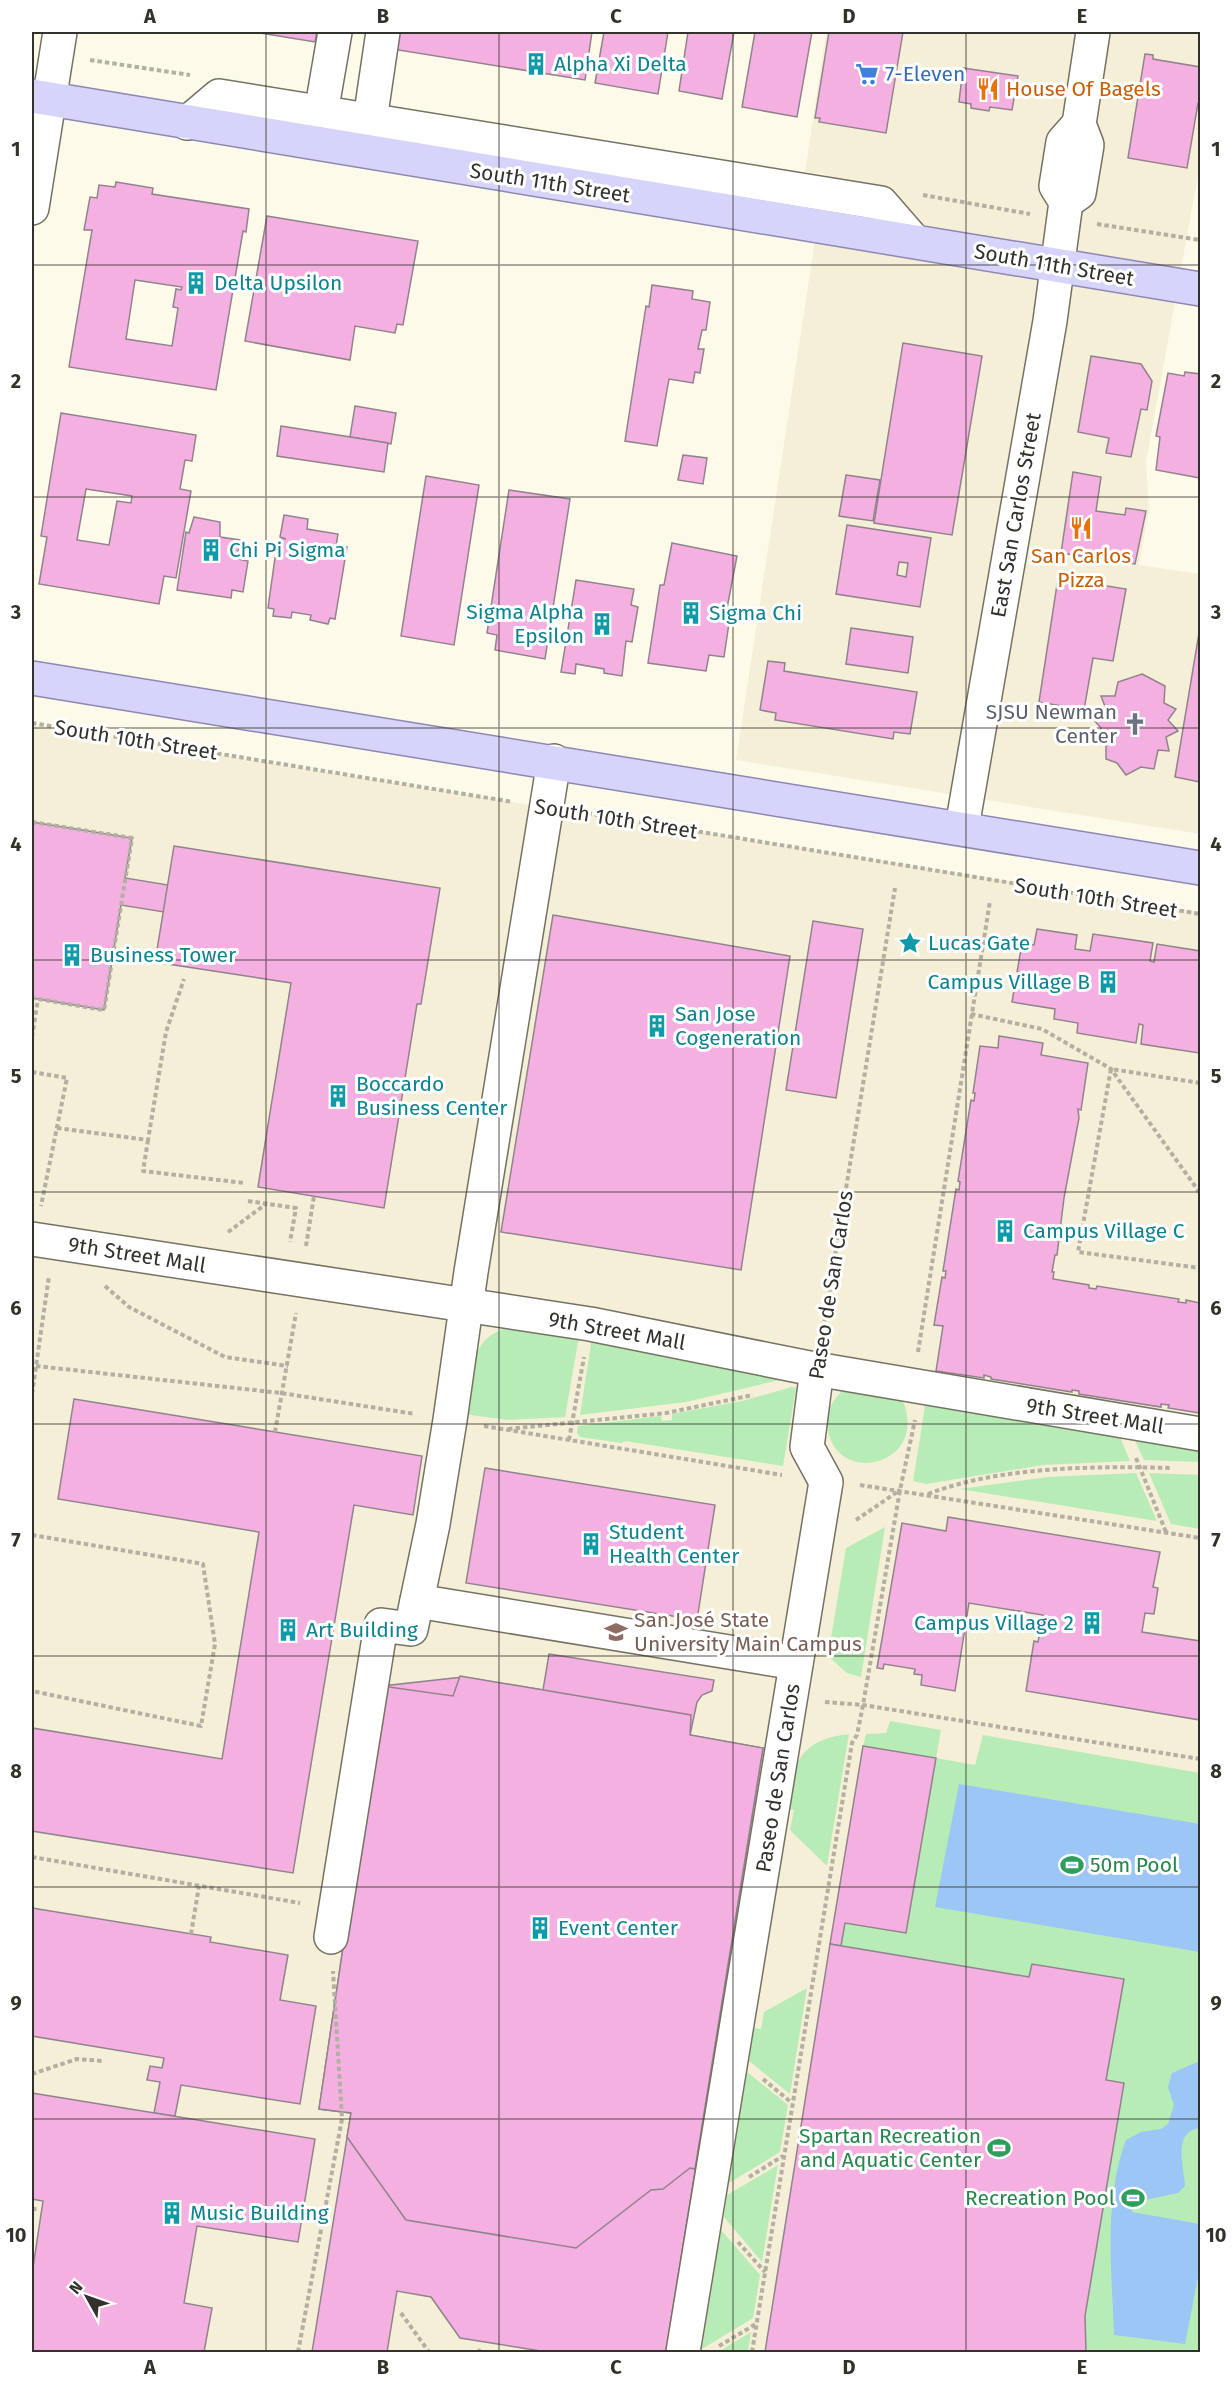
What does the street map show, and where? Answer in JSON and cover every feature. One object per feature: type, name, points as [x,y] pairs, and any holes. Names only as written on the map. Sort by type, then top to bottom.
[{"type":"main road","name":"South 11th Street","points":[[40,97],[187,123],[1198,287]]},
{"type":"main road","name":"South 10th Street","points":[[32,678],[148,699],[554,761],[962,827],[1200,868]]},
{"type":"street","points":[[32,208],[40,97],[60,32]]},
{"type":"street","points":[[321,113],[335,32]]},
{"type":"street","points":[[370,120],[383,32]]},
{"type":"street","name":"East San Carlos Street","points":[[962,827],[1048,333],[1066,202],[1079,193],[1081,183],[1087,145],[1079,124],[1093,32]]},
{"type":"street","points":[[187,123],[219,96]]},
{"type":"street","name":"South 11th Street","points":[[219,96],[881,203]]},
{"type":"street","points":[[881,203],[914,241]]},
{"type":"street","points":[[333,1923],[381,1625],[411,1629],[417,1601],[450,1420],[466,1305],[549,807],[554,761]]},
{"type":"street","name":"9th Street Mall","points":[[40,1241],[590,1324],[922,1388],[1200,1434]]},
{"type":"street","name":"Paseo de San Carlos","points":[[683,2352],[826,1482],[807,1447],[817,1369]]},
{"type":"street","points":[[417,1601],[796,1663]]},
{"type":"path","points":[[115,64],[197,76],[219,96]]},
{"type":"path","points":[[881,203],[920,195],[1009,210]]},
{"type":"path","points":[[1122,228],[1200,240]]},
{"type":"path","name":"South 10th Street","points":[[32,723],[1200,914]]},
{"type":"path","points":[[32,822],[132,838],[104,1010],[32,998]]},
{"type":"path","name":"Paseo de San Carlos","points":[[817,1369],[895,888]]},
{"type":"path","points":[[752,2352],[852,1743],[857,1735],[863,1705],[900,1490],[922,1388],[916,1365],[970,1014],[990,901]]},
{"type":"path","points":[[184,979],[166,1032],[143,1171],[244,1183]]},
{"type":"path","points":[[32,1037],[38,999]]},
{"type":"path","points":[[970,1014],[1042,1029],[1111,1069],[1200,1083]]},
{"type":"path","points":[[1111,1069],[1200,1193]]},
{"type":"path","points":[[1111,1069],[1078,1252],[1200,1268]]},
{"type":"path","points":[[32,1072],[67,1078],[41,1205],[36,1366],[32,1394]]},
{"type":"path","points":[[57,1128],[148,1140]]},
{"type":"path","points":[[249,1201],[296,1208]]},
{"type":"path","points":[[226,1234],[266,1204]]},
{"type":"path","points":[[41,1205],[53,1206]]},
{"type":"path","points":[[96,1279],[129,1307],[225,1357],[288,1366]]},
{"type":"path","points":[[569,1440],[590,1324]]},
{"type":"path","points":[[36,1366],[281,1393],[826,1482],[927,1494],[1200,1538]]},
{"type":"path","points":[[501,1429],[666,1413],[711,1406],[755,1394]]},
{"type":"path","points":[[1117,1420],[1140,1467],[1166,1532]]},
{"type":"path","points":[[927,1494],[948,1486],[1007,1476],[1078,1468],[1182,1468]]},
{"type":"path","points":[[32,1535],[203,1564],[215,1644],[201,1726],[32,1691]]},
{"type":"path","points":[[791,1699],[863,1705],[1200,1759]]},
{"type":"path","points":[[32,1857],[199,1886],[333,1923],[342,2119],[298,2352]]},
{"type":"path","points":[[191,1934],[199,1886]]},
{"type":"path","points":[[32,2074],[77,2059],[102,2061]]},
{"type":"path","points":[[401,2313],[429,2352]]},
{"type":"path","points":[[717,2347],[757,2323]]},
{"type":"shaded area","points":[[826,32],[1200,32],[1200,164],[1146,462],[1149,509],[1139,565],[1200,574],[1200,834],[736,760],[825,174],[805,172]]},
{"type":"shaded area","name":"San José State University Main Campus","points":[[32,725],[1200,912],[1200,2352],[32,2352]]},
{"type":"green space","points":[[517,1326],[579,1336],[565,1417],[508,1420],[464,1414],[471,1371],[481,1346],[489,1337],[501,1330]]},
{"type":"green space","points":[[592,1337],[788,1378],[686,1402],[580,1415]]},
{"type":"green space","points":[[792,1387],[796,1388],[783,1466],[625,1441],[621,1443],[580,1437],[577,1433],[578,1426],[661,1416],[662,1421],[672,1420],[672,1414],[742,1401]]},
{"type":"green space","points":[[844,1389],[902,1399],[908,1421],[904,1439],[894,1453],[880,1461],[863,1463],[848,1459],[835,1448],[828,1430],[828,1418],[833,1402]]},
{"type":"green space","points":[[926,1400],[1117,1430],[1130,1461],[1043,1465],[926,1484],[913,1481]]},
{"type":"green space","points":[[1131,1432],[1200,1443],[1200,1462],[1144,1460]]},
{"type":"green space","points":[[1136,1473],[1157,1521],[960,1489],[1048,1477]]},
{"type":"green space","points":[[1149,1473],[1200,1475],[1200,1529],[1171,1524]]},
{"type":"green space","points":[[885,1527],[861,1677],[847,1673],[828,1656],[846,1548]]},
{"type":"green space","name":"Spartan Recreation and Aquatic Center","points":[[890,1721],[941,1730],[936,1758],[975,1765],[983,1735],[1200,1773],[1200,2352],[765,2352],[863,1746],[866,1734],[886,1733]]},
{"type":"green space","points":[[849,1734],[827,1866],[790,1830],[794,1810],[785,1807],[792,1778],[801,1757],[818,1742]]},
{"type":"green space","points":[[807,1988],[790,2094],[749,2061],[754,2028],[761,2029],[764,2012]]},
{"type":"green space","points":[[747,2072],[788,2105],[780,2152],[729,2183]]},
{"type":"green space","points":[[778,2165],[762,2262],[724,2217],[727,2195]]},
{"type":"green space","points":[[721,2230],[760,2275],[753,2318],[702,2349]]},
{"type":"green space","points":[[751,2332],[748,2352],[718,2352]]},
{"type":"water","name":"50m Pool","points":[[959,1784],[1200,1824],[1200,1952],[935,1907]]},
{"type":"water","name":"Recreation Pool","points":[[1200,2061],[1200,2128],[1191,2131],[1183,2143],[1185,2186],[1178,2193],[1131,2203],[1132,2212],[1200,2224],[1200,2267],[1185,2344],[1114,2335],[1112,2212],[1114,2187],[1126,2140],[1141,2132],[1161,2129],[1168,2124],[1174,2105],[1168,2087],[1172,2073]]},
{"type":"building","points":[[254,32],[317,32],[315,42]]},
{"type":"building","name":"Alpha Xi Delta","points":[[389,32],[592,32],[585,80],[386,48]]},
{"type":"building","points":[[604,32],[668,32],[658,94],[595,83]]},
{"type":"building","points":[[688,32],[734,32],[722,99],[679,91]]},
{"type":"building","points":[[755,32],[812,32],[797,117],[742,107]]},
{"type":"building","points":[[829,32],[903,32],[886,133],[819,122],[820,118],[815,118]]},
{"type":"building","points":[[1145,54],[1153,55],[1153,59],[1200,67],[1200,103],[1198,103],[1187,168],[1128,158]]},
{"type":"building","name":"House Of Bagels","points":[[963,68],[1018,76],[1012,110],[990,107],[989,111],[971,108],[971,104],[959,102]]},
{"type":"building","name":"Delta Upsilon","points":[[116,182],[153,188],[152,194],[249,209],[246,232],[243,231],[216,390],[69,367],[92,230],[84,230],[90,197],[97,198],[99,185],[115,187]],"holes":[[[135,280],[182,287],[181,290],[176,289],[173,307],[178,308],[172,346],[126,339]]]},
{"type":"building","points":[[267,216],[418,241],[403,325],[397,324],[395,333],[355,326],[350,360],[245,341]]},
{"type":"building","points":[[652,285],[693,291],[692,299],[710,302],[706,330],[702,330],[698,349],[704,349],[700,373],[695,372],[693,383],[669,379],[657,446],[625,441],[646,306],[649,307]]},
{"type":"building","points":[[903,343],[982,356],[952,535],[874,523]]},
{"type":"building","points":[[1091,356],[1141,364],[1152,381],[1147,410],[1141,409],[1131,457],[1106,453],[1109,438],[1078,432]]},
{"type":"building","points":[[1185,372],[1200,374],[1200,478],[1156,470],[1160,437],[1156,436],[1168,373],[1184,376]]},
{"type":"building","points":[[355,406],[396,413],[391,444],[350,437]]},
{"type":"building","points":[[61,413],[196,435],[192,461],[185,460],[180,489],[191,491],[176,578],[164,576],[159,604],[39,584],[47,537],[41,536]],"holes":[[[86,489],[132,496],[131,503],[117,501],[109,545],[77,540]]]},
{"type":"building","points":[[281,426],[388,443],[384,472],[277,456]]},
{"type":"building","points":[[683,455],[707,458],[703,484],[678,480]]},
{"type":"building","points":[[1073,472],[1101,477],[1096,511],[1125,515],[1126,508],[1146,511],[1135,564],[1061,553]]},
{"type":"building","points":[[846,475],[880,480],[873,521],[839,516]]},
{"type":"building","points":[[426,476],[479,485],[454,645],[401,636]]},
{"type":"building","points":[[509,490],[570,499],[545,659],[495,650],[497,635],[487,633]]},
{"type":"building","points":[[284,515],[308,519],[307,529],[338,534],[336,546],[347,547],[335,619],[330,618],[328,624],[310,620],[311,615],[292,612],[291,618],[273,616],[274,609],[268,608],[275,558],[279,559],[282,538],[286,539],[280,537]]},
{"type":"building","name":"Chi Pi Sigma","points":[[194,517],[220,522],[220,537],[240,540],[237,559],[248,561],[243,592],[232,590],[231,598],[177,590],[186,532],[189,533]]},
{"type":"building","points":[[847,525],[931,538],[920,607],[836,594]],"holes":[[[899,562],[908,563],[906,577],[897,575]]]},
{"type":"building","name":"Sigma Chi","points":[[672,543],[737,556],[725,622],[729,623],[724,657],[709,655],[706,671],[648,663],[660,585],[664,585]]},
{"type":"building","points":[[1058,578],[1126,589],[1113,661],[1093,658],[1084,710],[1039,702]]},
{"type":"building","name":"Sigma Alpha Epsilon","points":[[576,580],[634,589],[631,605],[638,607],[632,642],[626,641],[622,676],[604,673],[604,669],[576,664],[575,674],[561,672]]},
{"type":"building","points":[[1200,627],[1200,782],[1175,777]]},
{"type":"building","points":[[851,628],[913,637],[908,673],[846,664]]},
{"type":"building","points":[[768,661],[785,663],[784,671],[917,692],[910,734],[894,732],[893,739],[775,720],[776,713],[760,710]]},
{"type":"building","name":"SJSU Newman Center","points":[[1142,674],[1165,686],[1164,703],[1176,709],[1168,720],[1178,731],[1166,737],[1169,751],[1158,750],[1154,769],[1141,767],[1126,775],[1117,763],[1106,759],[1106,744],[1099,739],[1101,728],[1092,718],[1106,709],[1101,696],[1115,696],[1118,682]]},
{"type":"building","name":"Business Tower","points":[[32,822],[132,838],[125,878],[168,885],[164,912],[121,905],[104,1010],[32,998]]},
{"type":"building","name":"Boccardo Business Center","points":[[174,846],[440,888],[421,1004],[417,1004],[384,1208],[258,1187],[291,983],[155,962]]},
{"type":"building","name":"San Jose Cogeneration","points":[[553,915],[790,956],[741,1270],[501,1232]]},
{"type":"building","points":[[813,921],[863,929],[836,1098],[786,1090]]},
{"type":"building","name":"Campus Village B","points":[[1037,929],[1077,935],[1075,949],[1090,951],[1093,934],[1153,943],[1150,961],[1154,962],[1157,944],[1200,951],[1199,1053],[1141,1044],[1143,1025],[1139,1024],[1136,1043],[1077,1033],[1078,1023],[1054,1019],[1055,1009],[1012,1002],[1022,943],[1034,945]]},
{"type":"building","name":"Campus Village C","points":[[999,1036],[1043,1043],[1041,1055],[1088,1063],[1081,1110],[1078,1109],[1079,1118],[1064,1198],[1057,1255],[1055,1255],[1052,1272],[1054,1272],[1053,1279],[1089,1285],[1089,1288],[1096,1289],[1097,1286],[1179,1299],[1178,1302],[1186,1303],[1186,1300],[1200,1303],[1200,1413],[1168,1408],[1169,1405],[1161,1404],[1161,1407],[1079,1394],[1079,1391],[1072,1390],[1072,1392],[991,1379],[984,1375],[984,1378],[936,1371],[943,1326],[934,1325],[942,1277],[945,1278],[946,1271],[943,1271],[956,1189],[959,1190],[960,1182],[958,1181],[971,1100],[974,1101],[975,1093],[973,1093],[980,1046],[998,1048]]},
{"type":"building","name":"Art Building","points":[[74,1399],[422,1456],[413,1515],[354,1505],[293,1873],[32,1831],[32,1728],[222,1759],[259,1532],[58,1499]]},
{"type":"building","name":"Student Health Center","points":[[485,1468],[715,1505],[697,1620],[466,1583]]},
{"type":"building","name":"Campus Village 2","points":[[948,1517],[1160,1552],[1153,1587],[1158,1588],[1154,1614],[1145,1613],[1142,1632],[1200,1641],[1200,1720],[1026,1691],[1034,1641],[1038,1642],[1043,1615],[969,1603],[955,1691],[921,1685],[922,1675],[914,1674],[915,1669],[884,1664],[883,1669],[877,1668],[902,1523],[946,1531]]},
{"type":"building","name":"Event Center","points":[[549,1654],[714,1680],[712,1691],[702,1695],[697,1702],[690,1735],[763,1748],[666,2352],[547,2352],[460,2338],[431,2297],[397,2291],[387,2352],[312,2352],[351,2113],[319,2109],[382,1686],[463,1677],[543,1690]]},
{"type":"building","name":"Event Center","points":[[460,1676],[691,1715],[690,1735],[763,1748],[695,2169],[690,2168],[663,2189],[651,2190],[576,2248],[406,2220],[347,2137],[351,2113],[319,2109],[382,1686],[453,1696]]},
{"type":"building","points":[[863,1746],[936,1758],[906,1933],[845,1923],[841,1946],[830,1944]]},
{"type":"building","points":[[32,1908],[211,1937],[210,1942],[288,1955],[280,2000],[316,2006],[300,2104],[181,2085],[175,2116],[154,2113],[160,2082],[147,2080],[150,2066],[162,2068],[164,2058],[32,2036]]},
{"type":"building","name":"Spartan Recreation and Aquatic Center","points":[[830,1944],[1029,1977],[1032,1964],[1124,1979],[1106,2080],[1124,2083],[1085,2316],[1086,2352],[765,2352]]},
{"type":"building","name":"Music Building","points":[[32,2093],[315,2139],[298,2242],[197,2226],[184,2303],[212,2308],[204,2352],[32,2352],[32,2274],[43,2201],[32,2199]]},
{"type":"place","name":"Alpha Xi Delta","points":[[536,64]]},
{"type":"place","name":"7-Eleven","points":[[867,74]]},
{"type":"place","name":"House Of Bagels","points":[[988,89]]},
{"type":"place","name":"Delta Upsilon","points":[[196,283]]},
{"type":"place","name":"San Carlos Pizza","points":[[1081,528]]},
{"type":"place","name":"Chi Pi Sigma","points":[[211,550]]},
{"type":"place","name":"Sigma Chi","points":[[691,613]]},
{"type":"place","name":"Sigma Alpha Epsilon","points":[[602,624]]},
{"type":"place","name":"SJSU Newman Center","points":[[1135,724]]},
{"type":"place","name":"Lucas Gate","points":[[910,943]]},
{"type":"place","name":"Business Tower","points":[[72,955]]},
{"type":"place","name":"Campus Village B","points":[[1108,982]]},
{"type":"place","name":"San Jose Cogeneration","points":[[657,1026]]},
{"type":"place","name":"Boccardo Business Center","points":[[338,1096]]},
{"type":"place","name":"Campus Village C","points":[[1005,1231]]},
{"type":"place","name":"Student Health Center","points":[[591,1544]]},
{"type":"place","name":"Campus Village 2","points":[[1092,1623]]},
{"type":"place","name":"Art Building","points":[[288,1630]]},
{"type":"place","name":"San José State University Main Campus","points":[[616,1632]]},
{"type":"place","name":"50m Pool","points":[[1072,1865]]},
{"type":"place","name":"Event Center","points":[[540,1928]]},
{"type":"place","name":"Spartan Recreation and Aquatic Center","points":[[999,2148]]},
{"type":"place","name":"Recreation Pool","points":[[1133,2198]]},
{"type":"place","name":"Music Building","points":[[172,2213]]}]
